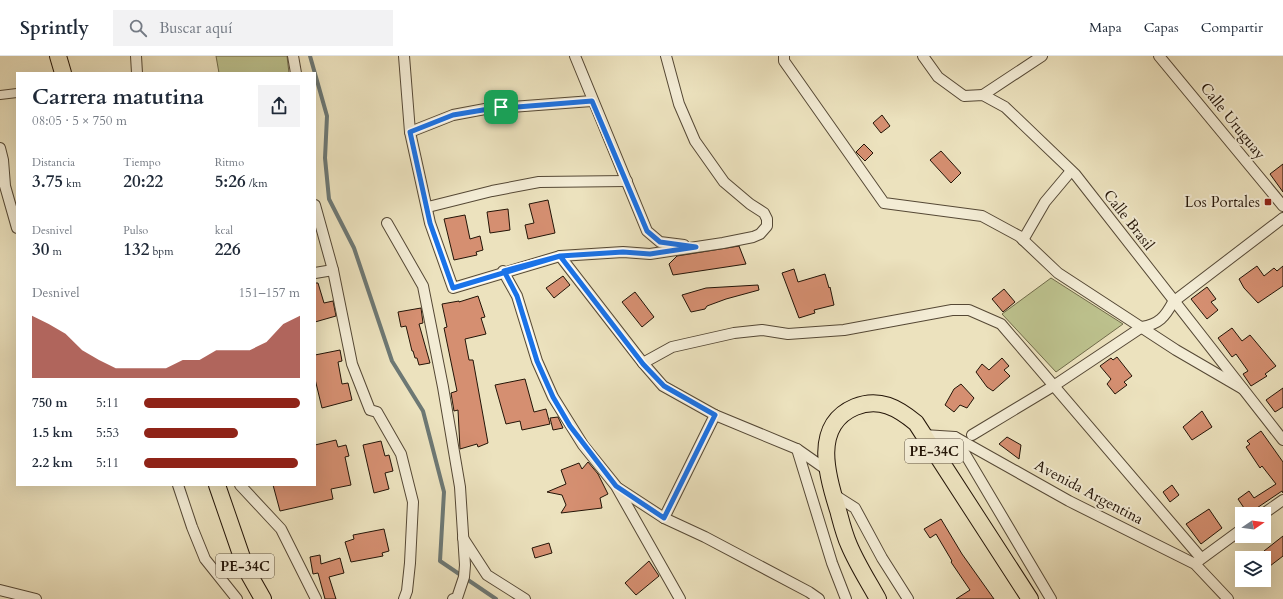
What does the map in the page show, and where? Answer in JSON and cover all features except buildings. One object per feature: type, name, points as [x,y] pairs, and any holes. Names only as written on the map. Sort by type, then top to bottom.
[{"type":"main road","points":[[58,56],[64,72]]},
{"type":"main road","name":"PE-34C","points":[[878,599],[848,545],[827,470],[827,440],[831,429],[838,420],[854,408],[872,403],[884,404],[900,410],[916,423],[1030,599]]},
{"type":"main road","name":"PE-34C","points":[[217,486],[246,569],[263,599]]},
{"type":"street","points":[[136,56],[137,72]]},
{"type":"street","points":[[294,56],[296,72]]},
{"type":"street","points":[[404,56],[410,132],[428,207],[430,223],[453,288],[504,271],[560,256],[623,252],[650,254],[753,237],[760,234],[767,226],[767,219],[764,212],[750,204],[724,182],[695,141],[680,104],[666,56]]},
{"type":"street","points":[[575,56],[592,101],[628,181],[647,231],[660,242],[696,247]]},
{"type":"street","points":[[784,56],[784,61],[884,203],[982,216],[1022,240],[1058,273],[1243,389]]},
{"type":"street","name":"Calle Brasil","points":[[923,56],[938,77],[964,96],[983,95],[1005,107],[1072,171],[1173,302],[1283,440]]},
{"type":"street","points":[[983,95],[1042,56]]},
{"type":"street","name":"Calle Uruguay","points":[[1159,56],[1283,206]]},
{"type":"street","points":[[0,95],[16,93]]},
{"type":"street","points":[[410,132],[453,115],[485,109],[592,101]]},
{"type":"street","points":[[0,148],[3,160],[5,186],[16,224]]},
{"type":"street","points":[[1022,240],[1045,202],[1072,171]]},
{"type":"street","points":[[428,207],[492,191],[539,182],[628,181]]},
{"type":"street","points":[[316,209],[333,270],[352,364],[370,410],[377,412],[401,454],[412,502],[410,570],[408,591],[404,599]]},
{"type":"street","points":[[972,434],[1055,385],[1142,327],[1154,325],[1167,313],[1173,302],[1283,218]]},
{"type":"street","points":[[387,223],[423,286],[444,387],[460,487],[462,537],[465,565],[464,577],[457,598],[453,599]]},
{"type":"street","points":[[560,256],[643,364],[664,386],[715,415],[797,449],[827,470]]},
{"type":"street","points":[[316,273],[333,270]]},
{"type":"street","points":[[504,271],[517,296],[537,361],[553,397],[583,445],[616,486],[680,599]]},
{"type":"street","points":[[643,364],[672,347],[734,333],[762,330],[788,334],[844,330],[917,315],[969,310],[1001,324],[1055,385],[1198,560],[1235,534]]},
{"type":"street","points":[[664,518],[715,415]]},
{"type":"street","name":"Avenida Argentina","points":[[924,434],[955,437],[1076,504],[1198,560],[1228,599]]},
{"type":"street","points":[[955,437],[1051,599]]},
{"type":"street","points":[[797,449],[832,563],[846,599]]},
{"type":"street","points":[[178,486],[189,521],[205,559],[237,599]]},
{"type":"street","points":[[241,486],[281,529],[316,599]]},
{"type":"street","points":[[616,486],[664,518],[705,536],[809,592],[819,599]]},
{"type":"street","points":[[833,494],[855,508],[882,558],[908,599]]},
{"type":"street","points":[[1271,508],[1283,500]]},
{"type":"street","points":[[462,537],[487,575],[525,599]]},
{"type":"street","points":[[0,590],[36,599]]},
{"type":"green space","points":[[216,56],[287,56],[289,72],[219,72]]},
{"type":"green space","points":[[1051,278],[1123,324],[1056,372],[1002,314]]},
{"type":"waterway","points":[[310,56],[315,72]]},
{"type":"waterway","points":[[316,77],[327,116],[325,158],[329,199],[354,248],[392,361],[423,411],[444,492],[440,561],[496,599]]},
{"type":"place","name":"Los Portales","points":[[1268,202]]},
{"type":"route","points":[[501,107],[453,115],[410,132],[428,207],[430,223],[453,288],[504,271],[560,256],[643,364],[664,386],[715,415],[664,518],[616,486],[583,445],[570,426],[553,397],[537,361],[517,296],[504,271],[560,256],[623,252],[650,254],[696,247],[660,242],[647,231],[628,181],[592,101],[501,107]]}]
